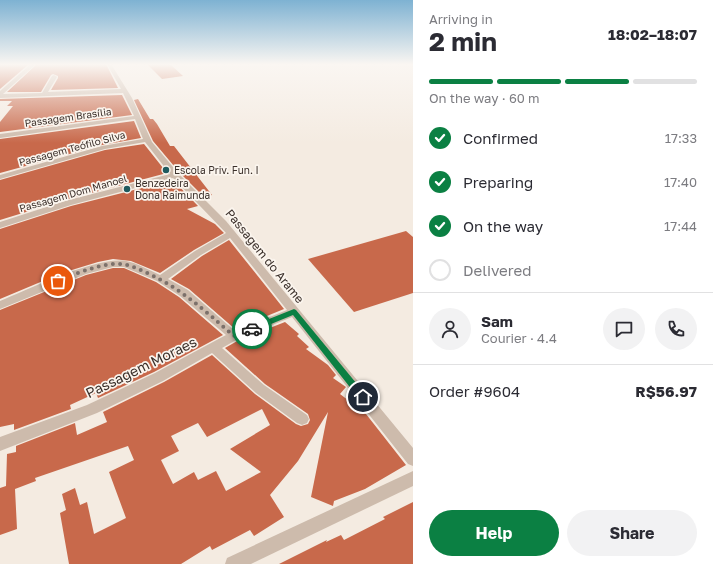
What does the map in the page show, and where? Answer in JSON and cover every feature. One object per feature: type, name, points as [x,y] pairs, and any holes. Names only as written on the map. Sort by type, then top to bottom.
[{"type":"street","points":[[44,94],[46,90]]},
{"type":"street","points":[[0,100],[2,95],[124,91]]},
{"type":"street","name":"Passagem do Arame","points":[[124,91],[138,117],[148,143],[175,175],[217,216],[413,459]]},
{"type":"street","name":"Passagem Brasília","points":[[0,136],[138,117]]},
{"type":"street","name":"Passagem Teófilo Silva","points":[[0,177],[104,147],[146,140],[146,135]]},
{"type":"street","name":"Passagem Dom Manoel","points":[[0,225],[68,203],[175,175]]},
{"type":"street","points":[[161,279],[198,253],[231,234]]},
{"type":"street","points":[[0,305],[83,271],[113,264],[125,264],[161,279],[184,293],[234,336]]},
{"type":"street","name":"Passagem Moraes","points":[[0,444],[92,409],[159,377],[234,336],[294,312]]},
{"type":"street","points":[[214,348],[260,389],[302,419]]},
{"type":"street","points":[[233,564],[413,478]]},
{"type":"building","points":[[9,90],[42,90],[41,92],[7,92]]},
{"type":"building","points":[[122,95],[132,115],[0,132],[0,122],[13,106],[7,106],[12,101],[0,101],[0,99]]},
{"type":"building","points":[[138,99],[150,119],[153,119],[157,124],[170,146],[174,146],[212,195],[204,197],[179,172],[153,141],[134,100]]},
{"type":"building","points":[[134,121],[141,138],[102,145],[0,173],[0,139]]},
{"type":"building","points":[[144,144],[167,173],[65,200],[0,220],[0,180],[105,150]]},
{"type":"building","points":[[173,180],[198,206],[187,209],[215,224],[224,233],[194,250],[160,273],[131,261],[113,259],[62,273],[0,299],[0,229],[71,206]]},
{"type":"building","points":[[406,231],[413,237],[413,293],[354,312],[308,259]]},
{"type":"building","points":[[229,240],[284,309],[235,329],[189,289],[171,279],[202,256]]},
{"type":"building","points":[[113,268],[124,268],[156,282],[179,297],[223,335],[154,372],[98,398],[96,393],[70,405],[71,409],[14,430],[14,424],[0,427],[0,310],[86,275]]},
{"type":"building","points":[[285,322],[299,334],[297,336],[309,347],[306,349],[328,365],[336,375],[333,378],[346,387],[340,394],[366,414],[406,465],[365,489],[334,501],[333,506],[311,497],[328,412],[298,461],[270,495],[284,517],[254,536],[250,530],[212,550],[210,546],[181,564],[69,564],[60,513],[66,510],[62,494],[75,488],[80,505],[87,502],[94,534],[126,518],[109,472],[134,460],[128,446],[35,478],[36,481],[15,489],[17,529],[0,535],[0,488],[6,486],[7,454],[16,452],[16,446],[75,423],[77,435],[107,422],[103,412],[164,382],[212,355],[255,394],[296,424],[301,426],[308,424],[310,420],[308,414],[265,384],[225,348],[239,340]],"holes":[[[262,409],[270,425],[230,449],[261,472],[226,491],[216,471],[198,480],[194,472],[173,484],[161,460],[179,451],[171,436],[198,423],[207,437]]]},
{"type":"building","points":[[413,502],[413,564],[279,564],[327,540],[326,542],[341,535],[344,540],[385,519],[383,517]]},
{"type":"way so far","points":[[58,281],[83,271],[113,264],[125,264],[161,279],[184,293],[234,336],[252,329]]},
{"type":"place","name":"Escola Priv. Fun. I","points":[[166,170]]},
{"type":"place","name":"Benzedeira Dona Raimunda","points":[[127,189]]},
{"type":"route","points":[[252,329],[294,312],[363,397]]}]
